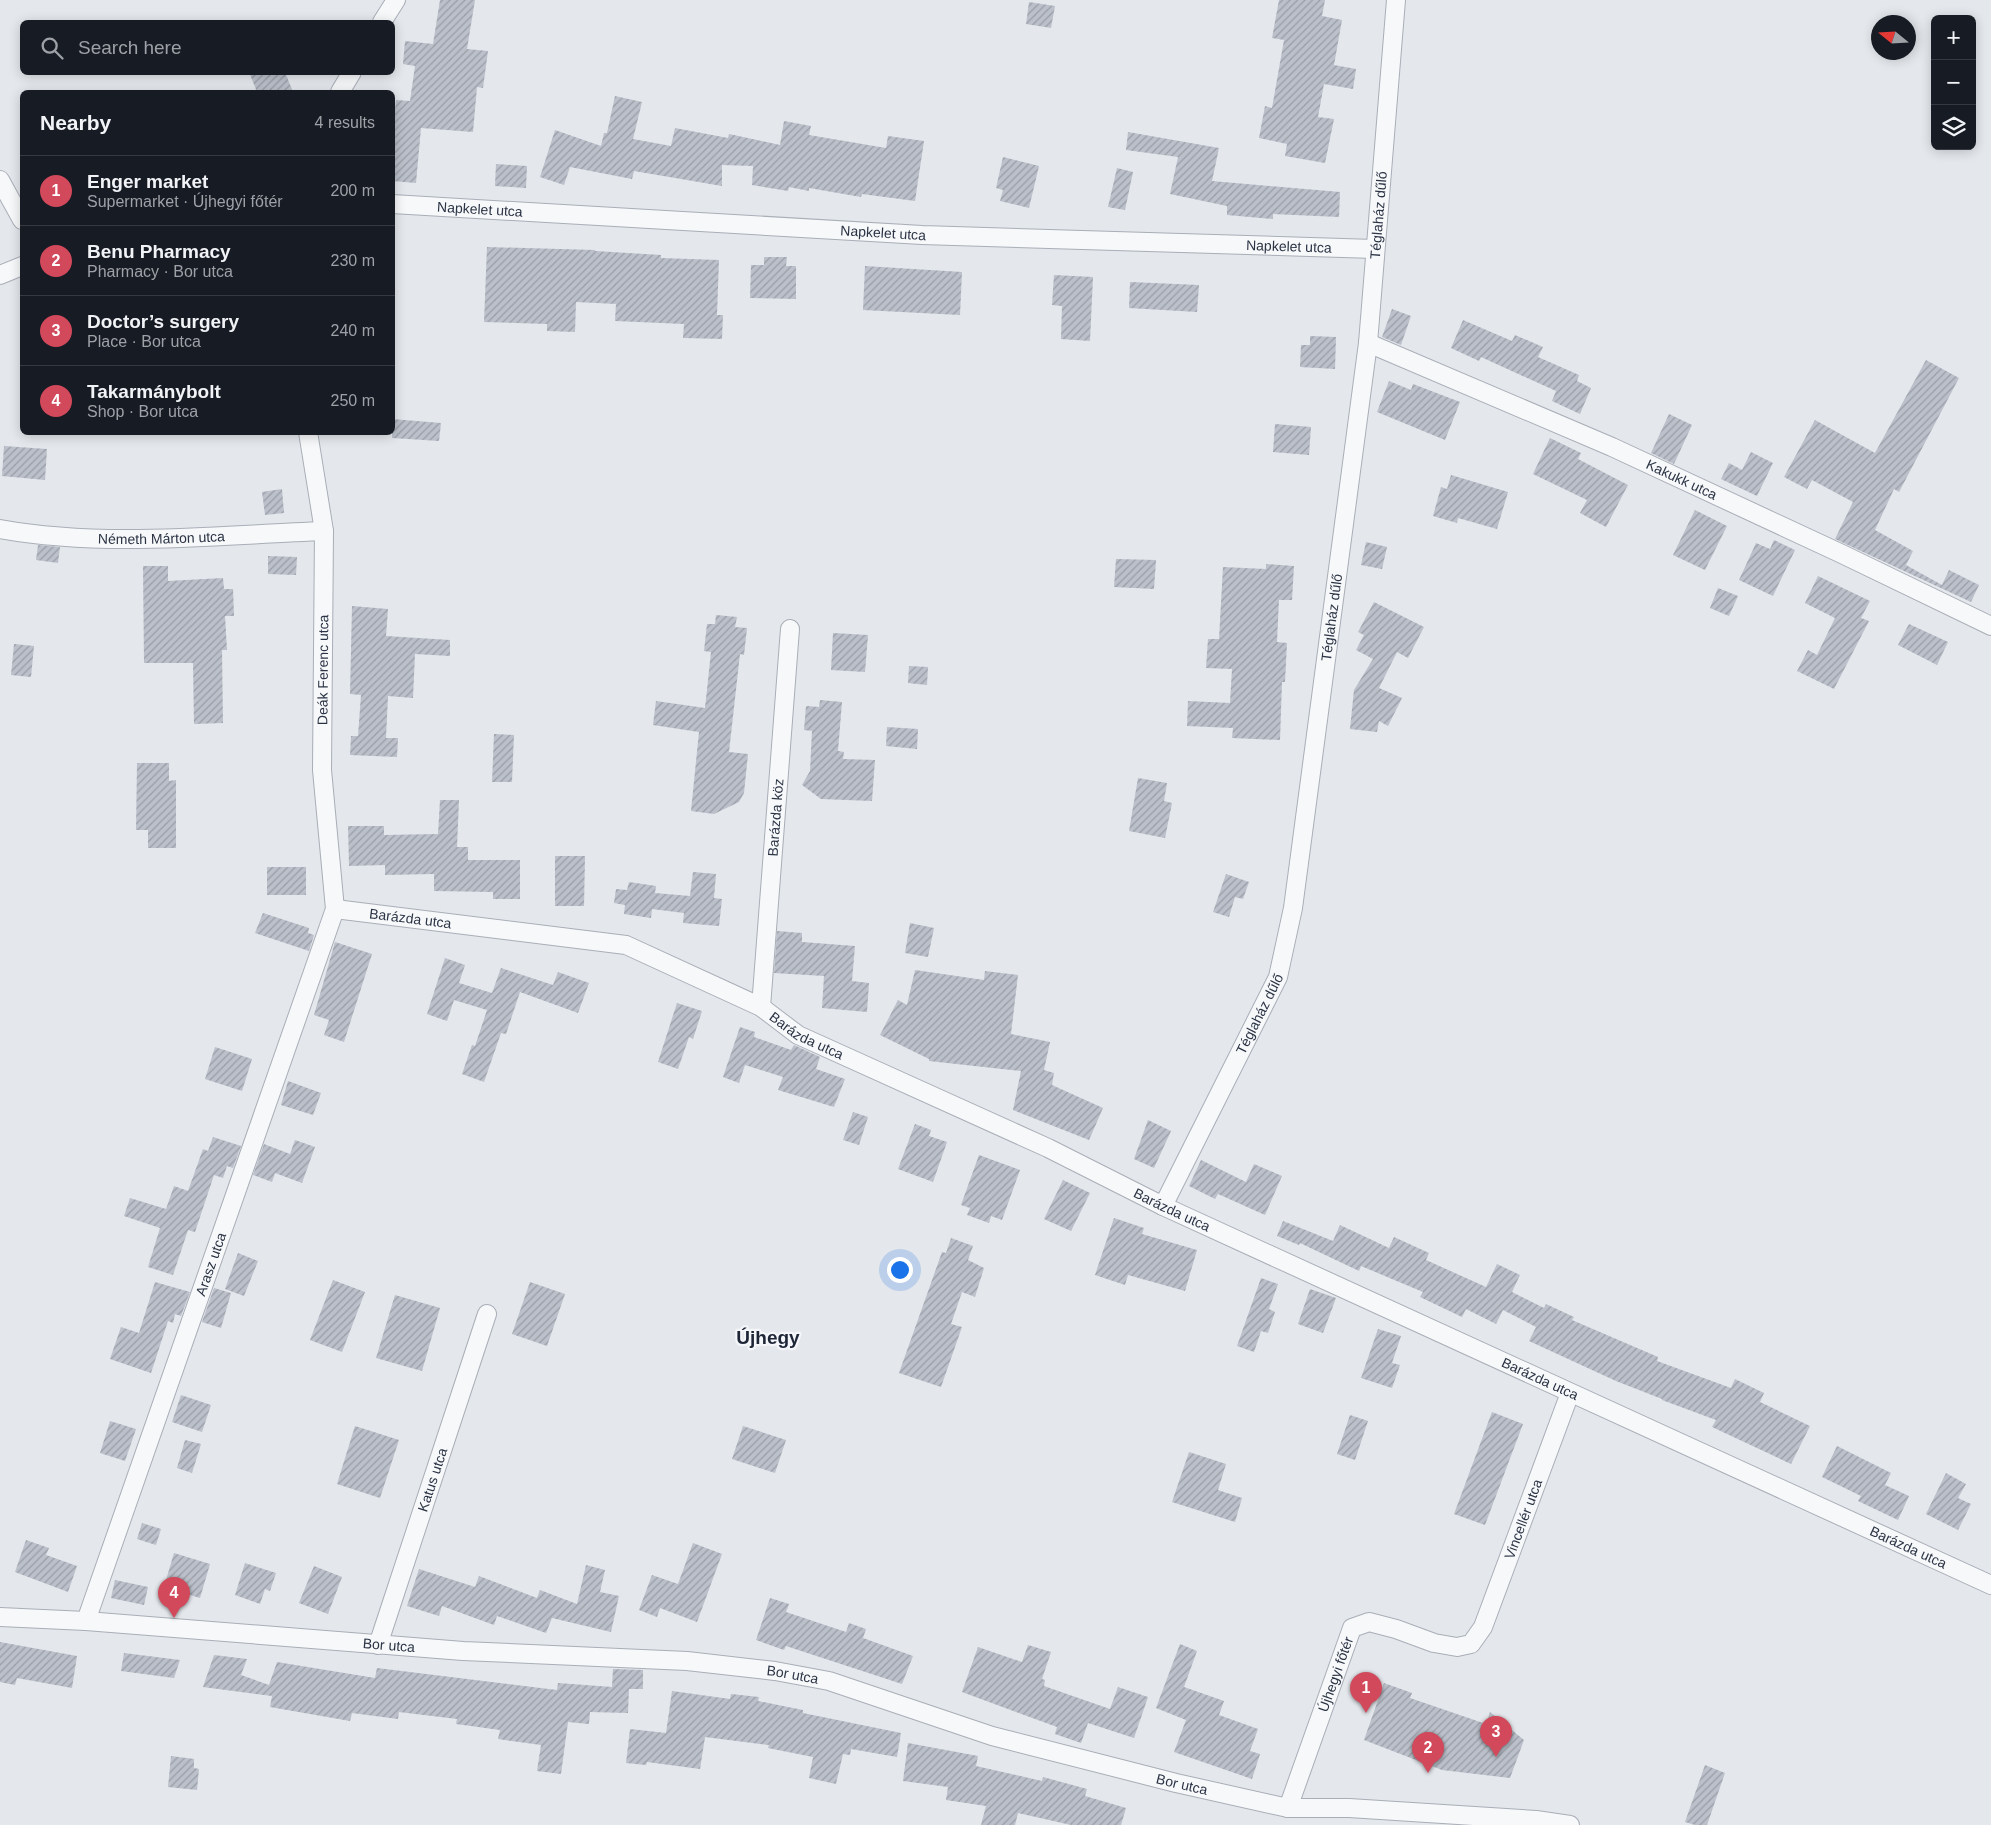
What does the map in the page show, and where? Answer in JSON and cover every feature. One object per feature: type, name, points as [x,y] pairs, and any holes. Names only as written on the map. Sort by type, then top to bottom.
[{"type":"street","points":[[383,20],[396,0]]},
{"type":"street","name":"Téglaház dűlő","points":[[1163,1206],[1278,977],[1293,908],[1368,343],[1396,0]]},
{"type":"street","points":[[341,90],[350,75]]},
{"type":"street","points":[[0,180],[20,216]]},
{"type":"street","name":"Napkelet utca","points":[[395,204],[922,235],[1375,249]]},
{"type":"street","points":[[0,275],[20,267]]},
{"type":"street","name":"Kakukk utca","points":[[1368,343],[1612,447],[1991,626]]},
{"type":"street","name":"Deák Ferenc utca","points":[[308,435],[324,531],[322,770],[335,909]]},
{"type":"street","name":"Németh Márton utca","points":[[0,529],[74,538],[159,538],[324,531]]},
{"type":"street","name":"Barázda köz","points":[[761,1007],[790,629]]},
{"type":"street","name":"Barázda utca","points":[[335,909],[626,945],[761,1007],[798,1035],[1048,1148],[1163,1206],[1991,1585]]},
{"type":"street","name":"Arasz utca","points":[[86,1621],[335,909]]},
{"type":"street","name":"Katus utca","points":[[378,1645],[487,1314]]},
{"type":"street","name":"Vincellér utca","points":[[1471,1644],[1483,1627],[1570,1393]]},
{"type":"street","name":"Bor utca","points":[[0,1617],[86,1621],[378,1645],[687,1661],[775,1671],[829,1681],[992,1736],[1176,1783],[1288,1808],[1348,1808],[1536,1820],[1570,1825]]},
{"type":"street","name":"Újhegyi főtér","points":[[1288,1808],[1352,1628],[1369,1622],[1396,1628],[1434,1643],[1457,1646],[1471,1644]]},
{"type":"building","points":[[440,0],[475,0],[467,49],[488,51],[483,88],[477,87],[473,132],[421,128],[416,183],[395,181],[396,100],[410,101],[415,66],[403,64],[405,41],[433,44]]},
{"type":"building","points":[[1279,0],[1325,0],[1322,16],[1342,20],[1334,65],[1356,69],[1353,89],[1324,84],[1318,117],[1334,119],[1325,163],[1285,156],[1287,144],[1259,138],[1265,106],[1272,108],[1284,40],[1272,38]]},
{"type":"building","points":[[1029,2],[1055,6],[1051,28],[1026,24]]},
{"type":"building","points":[[250,75],[286,75],[292,90],[256,90]]},
{"type":"building","points":[[615,96],[642,102],[633,139],[671,146],[675,128],[728,138],[729,134],[780,145],[784,121],[811,126],[809,135],[886,148],[888,136],[924,141],[915,201],[862,194],[861,197],[809,188],[809,191],[789,187],[788,191],[752,185],[753,166],[722,165],[722,186],[634,171],[632,179],[570,167],[564,185],[540,177],[555,130],[601,146],[604,133],[607,133]]},
{"type":"building","points":[[1128,132],[1219,148],[1212,181],[1340,192],[1339,217],[1273,214],[1273,219],[1227,215],[1227,206],[1170,194],[1178,157],[1126,150]]},
{"type":"building","points":[[1003,157],[1039,166],[1029,208],[1000,201],[1003,190],[996,188]]},
{"type":"building","points":[[496,164],[527,166],[526,188],[495,186]]},
{"type":"building","points":[[1117,168],[1133,172],[1125,210],[1108,207]]},
{"type":"building","points":[[487,247],[595,250],[661,255],[661,258],[719,260],[717,315],[723,315],[722,339],[683,338],[684,324],[615,321],[616,304],[576,302],[575,332],[547,331],[547,324],[484,322]]},
{"type":"building","points":[[764,257],[787,257],[786,266],[796,266],[796,299],[750,298],[751,265],[764,265]]},
{"type":"building","points":[[865,266],[962,272],[960,315],[863,310]]},
{"type":"building","points":[[1054,275],[1093,277],[1090,341],[1061,339],[1062,306],[1052,305]]},
{"type":"building","points":[[1130,282],[1199,285],[1197,312],[1129,308]]},
{"type":"building","points":[[1392,309],[1411,316],[1401,345],[1382,337]]},
{"type":"building","points":[[1463,320],[1512,341],[1515,335],[1543,347],[1538,357],[1579,375],[1577,381],[1591,388],[1580,414],[1552,401],[1556,391],[1481,357],[1479,361],[1451,348]]},
{"type":"building","points":[[1310,336],[1336,337],[1335,369],[1300,367],[1301,345],[1310,345]]},
{"type":"building","points":[[1926,360],[1959,378],[1899,492],[1894,489],[1875,530],[1913,551],[1906,565],[1942,585],[1949,570],[1979,585],[1971,602],[1835,539],[1853,502],[1812,480],[1807,489],[1784,477],[1815,420],[1875,453]]},
{"type":"building","points":[[1389,381],[1411,390],[1413,384],[1460,402],[1445,440],[1377,412]]},
{"type":"building","points":[[1669,414],[1692,425],[1674,464],[1651,453]]},
{"type":"building","points":[[395,419],[441,423],[439,441],[392,438],[392,435],[395,435]]},
{"type":"building","points":[[1275,424],[1311,427],[1309,455],[1273,452]]},
{"type":"building","points":[[1550,438],[1581,453],[1578,459],[1628,485],[1606,527],[1580,513],[1587,500],[1533,474]]},
{"type":"building","points":[[4,446],[47,449],[45,480],[2,476]]},
{"type":"building","points":[[1751,452],[1773,463],[1757,496],[1721,479],[1729,463],[1742,470]]},
{"type":"building","points":[[1451,475],[1508,492],[1497,529],[1458,518],[1457,523],[1433,516],[1441,487],[1447,489]]},
{"type":"building","points":[[282,489],[284,513],[265,515],[262,492]]},
{"type":"building","points":[[1695,510],[1727,526],[1705,570],[1673,555]]},
{"type":"building","points":[[1774,540],[1795,550],[1773,596],[1739,580],[1756,543],[1770,549]]},
{"type":"building","points":[[1366,542],[1387,547],[1382,569],[1361,565]]},
{"type":"building","points":[[38,545],[60,547],[58,563],[36,560]]},
{"type":"building","points":[[268,556],[297,557],[296,575],[268,574]]},
{"type":"building","points":[[1116,559],[1156,560],[1154,589],[1114,587]]},
{"type":"building","points":[[1266,564],[1294,566],[1292,600],[1279,600],[1277,642],[1287,643],[1285,682],[1282,682],[1280,740],[1232,738],[1233,728],[1187,726],[1188,701],[1230,703],[1232,669],[1206,668],[1208,639],[1219,639],[1223,567],[1266,569]]},
{"type":"building","points":[[143,566],[168,566],[168,581],[223,578],[224,589],[233,589],[234,616],[225,616],[227,650],[222,650],[223,723],[194,724],[193,663],[144,663]]},
{"type":"building","points":[[1818,576],[1870,601],[1861,618],[1869,621],[1834,689],[1797,671],[1808,650],[1817,655],[1835,618],[1805,603]]},
{"type":"building","points":[[1718,588],[1738,596],[1729,616],[1710,608]]},
{"type":"building","points":[[1374,602],[1424,627],[1408,658],[1397,652],[1379,688],[1402,698],[1388,726],[1379,721],[1377,732],[1350,729],[1354,690],[1373,659],[1356,650],[1364,635],[1358,632]]},
{"type":"building","points":[[352,606],[388,609],[386,636],[450,640],[450,656],[415,654],[413,698],[388,696],[386,738],[398,738],[397,757],[350,755],[351,736],[358,736],[361,695],[350,694]]},
{"type":"building","points":[[716,615],[737,617],[735,627],[747,628],[744,655],[740,654],[729,752],[748,754],[744,793],[739,802],[714,814],[691,811],[699,732],[653,725],[656,701],[705,708],[711,652],[704,651],[707,624],[715,624]]},
{"type":"building","points":[[1909,624],[1948,642],[1937,665],[1898,645]]},
{"type":"building","points":[[833,633],[868,635],[865,672],[831,670]]},
{"type":"building","points":[[14,644],[34,646],[31,677],[11,675]]},
{"type":"building","points":[[909,666],[928,667],[927,685],[908,683]]},
{"type":"building","points":[[820,700],[842,702],[838,751],[844,752],[843,759],[875,760],[872,801],[821,799],[802,785],[810,771],[812,731],[804,730],[806,706],[819,707]]},
{"type":"building","points":[[887,727],[918,729],[917,749],[886,746]]},
{"type":"building","points":[[494,734],[514,735],[512,782],[492,782]]},
{"type":"building","points":[[137,763],[169,763],[169,781],[176,780],[176,848],[148,848],[148,830],[136,830]]},
{"type":"building","points":[[1138,778],[1167,783],[1164,801],[1172,803],[1165,838],[1129,831]]},
{"type":"building","points":[[440,800],[459,800],[457,847],[468,847],[468,860],[520,860],[520,899],[493,899],[493,892],[434,891],[434,874],[385,875],[385,865],[349,866],[348,826],[384,826],[384,835],[438,834]]},
{"type":"building","points":[[555,856],[585,856],[584,906],[555,906]]},
{"type":"building","points":[[267,867],[306,867],[306,895],[267,895]]},
{"type":"building","points":[[693,872],[716,874],[714,898],[722,899],[719,926],[683,923],[684,913],[652,909],[651,918],[624,914],[625,905],[614,903],[616,889],[627,890],[629,882],[656,886],[655,893],[690,896]]},
{"type":"building","points":[[1226,874],[1249,882],[1243,899],[1235,897],[1229,917],[1213,912]]},
{"type":"building","points":[[263,913],[309,928],[308,933],[314,935],[309,951],[255,933]]},
{"type":"building","points":[[910,923],[934,928],[928,957],[905,953]]},
{"type":"building","points":[[777,931],[802,933],[802,942],[855,946],[852,981],[869,983],[867,1012],[822,1008],[824,976],[774,973]]},
{"type":"building","points":[[335,942],[372,954],[344,1042],[324,1035],[329,1020],[314,1015]]},
{"type":"building","points":[[445,958],[465,965],[459,983],[492,993],[501,968],[553,985],[558,972],[589,983],[578,1013],[520,992],[506,1034],[501,1033],[484,1082],[462,1074],[472,1045],[475,1046],[487,1010],[454,1000],[447,1021],[427,1014]]},
{"type":"building","points":[[915,970],[984,980],[985,971],[1018,975],[1011,1034],[1050,1042],[1044,1070],[1054,1073],[1052,1085],[1103,1108],[1089,1140],[1013,1110],[1021,1071],[929,1061],[929,1059],[880,1035],[898,1000],[907,1005]]},
{"type":"building","points":[[677,1003],[702,1011],[693,1039],[689,1037],[678,1069],[658,1062]]},
{"type":"building","points":[[740,1027],[755,1032],[754,1037],[791,1050],[794,1045],[820,1057],[816,1069],[845,1079],[834,1107],[778,1090],[783,1077],[745,1065],[739,1083],[723,1077]]},
{"type":"building","points":[[215,1047],[252,1059],[242,1091],[205,1079]]},
{"type":"building","points":[[288,1081],[321,1093],[313,1115],[281,1105]]},
{"type":"building","points":[[853,1112],[868,1117],[859,1145],[843,1140]]},
{"type":"building","points":[[1148,1120],[1171,1131],[1154,1168],[1134,1159]]},
{"type":"building","points":[[915,1124],[931,1130],[929,1136],[947,1142],[933,1182],[898,1169]]},
{"type":"building","points":[[213,1137],[241,1146],[233,1168],[227,1166],[223,1178],[214,1175],[195,1232],[188,1230],[173,1275],[148,1267],[160,1228],[124,1216],[130,1198],[166,1209],[174,1186],[188,1191],[203,1149],[208,1151]]},
{"type":"building","points":[[295,1140],[315,1147],[302,1183],[275,1173],[272,1182],[253,1175],[264,1144],[290,1154]]},
{"type":"building","points":[[979,1155],[1020,1170],[1002,1220],[991,1216],[989,1223],[967,1215],[970,1208],[961,1205]]},
{"type":"building","points":[[1201,1160],[1246,1182],[1254,1164],[1282,1176],[1265,1215],[1218,1194],[1215,1199],[1189,1186]]},
{"type":"building","points":[[1063,1180],[1090,1193],[1071,1231],[1044,1219]]},
{"type":"building","points":[[1114,1218],[1144,1228],[1142,1234],[1197,1250],[1185,1291],[1128,1275],[1125,1285],[1095,1275]]},
{"type":"building","points":[[1283,1221],[1333,1241],[1340,1225],[1389,1248],[1394,1237],[1429,1253],[1426,1260],[1486,1287],[1497,1264],[1520,1275],[1512,1292],[1544,1308],[1546,1304],[1574,1317],[1572,1320],[1658,1357],[1657,1361],[1731,1388],[1735,1379],[1764,1393],[1760,1402],[1810,1426],[1791,1464],[1712,1427],[1716,1420],[1616,1381],[1529,1341],[1536,1327],[1503,1310],[1496,1324],[1466,1309],[1462,1317],[1420,1297],[1423,1292],[1361,1266],[1359,1271],[1300,1243],[1299,1245],[1277,1236]]},
{"type":"building","points":[[951,1238],[973,1246],[968,1260],[984,1268],[975,1297],[962,1292],[951,1324],[962,1327],[941,1387],[899,1373],[942,1252],[946,1253]]},
{"type":"building","points":[[238,1253],[258,1261],[244,1296],[225,1289]]},
{"type":"building","points":[[1261,1278],[1278,1284],[1269,1309],[1275,1312],[1268,1333],[1261,1331],[1254,1352],[1237,1346]]},
{"type":"building","points":[[333,1280],[365,1292],[342,1352],[310,1340]]},
{"type":"building","points":[[155,1282],[190,1292],[181,1316],[175,1314],[173,1323],[168,1321],[151,1373],[110,1359],[121,1327],[139,1333]]},
{"type":"building","points":[[530,1282],[565,1294],[547,1346],[512,1334]]},
{"type":"building","points":[[214,1288],[231,1293],[221,1328],[202,1322]]},
{"type":"building","points":[[1310,1289],[1336,1298],[1323,1333],[1298,1324]]},
{"type":"building","points":[[395,1295],[440,1308],[422,1371],[376,1358]]},
{"type":"building","points":[[1378,1329],[1401,1336],[1392,1363],[1400,1365],[1392,1388],[1361,1378]]},
{"type":"building","points":[[181,1395],[211,1405],[202,1432],[172,1422]]},
{"type":"building","points":[[1492,1412],[1523,1424],[1485,1525],[1454,1514]]},
{"type":"building","points":[[1350,1415],[1368,1421],[1355,1460],[1337,1454]]},
{"type":"building","points":[[110,1421],[136,1429],[125,1461],[100,1453]]},
{"type":"building","points":[[355,1426],[399,1440],[380,1498],[337,1484]]},
{"type":"building","points":[[743,1426],[786,1440],[775,1473],[732,1459]]},
{"type":"building","points":[[185,1440],[201,1444],[192,1473],[177,1468]]},
{"type":"building","points":[[1837,1446],[1891,1473],[1885,1485],[1909,1496],[1898,1520],[1858,1501],[1861,1496],[1822,1477]]},
{"type":"building","points":[[1189,1452],[1226,1464],[1218,1490],[1242,1498],[1235,1522],[1172,1502]]},
{"type":"building","points":[[1946,1473],[1966,1484],[1958,1498],[1971,1504],[1958,1530],[1926,1514]]},
{"type":"building","points":[[142,1523],[161,1529],[156,1545],[137,1539]]},
{"type":"building","points":[[26,1540],[49,1548],[46,1555],[77,1566],[68,1592],[15,1572]]},
{"type":"building","points":[[693,1543],[722,1554],[697,1622],[660,1608],[657,1617],[639,1610],[652,1575],[678,1584]]},
{"type":"building","points":[[174,1553],[210,1564],[200,1598],[164,1587]]},
{"type":"building","points":[[245,1563],[276,1573],[270,1591],[265,1589],[260,1604],[235,1595]]},
{"type":"building","points":[[586,1565],[605,1570],[600,1592],[619,1596],[611,1632],[552,1618],[546,1633],[497,1616],[494,1625],[442,1606],[439,1616],[407,1606],[419,1569],[475,1587],[479,1576],[537,1598],[540,1590],[577,1604]]},
{"type":"building","points":[[314,1566],[342,1577],[328,1614],[299,1603]]},
{"type":"building","points":[[115,1580],[148,1587],[144,1605],[111,1598]]},
{"type":"building","points":[[770,1598],[789,1604],[786,1612],[846,1632],[849,1623],[866,1629],[863,1638],[913,1656],[902,1684],[786,1646],[784,1650],[756,1640]]},
{"type":"building","points":[[0,1642],[77,1656],[72,1688],[17,1678],[15,1685],[0,1682]]},
{"type":"building","points":[[1180,1644],[1197,1651],[1184,1687],[1224,1701],[1219,1715],[1258,1729],[1250,1751],[1260,1754],[1252,1779],[1174,1752],[1186,1720],[1156,1708]]},
{"type":"building","points":[[1028,1645],[1051,1652],[1042,1679],[1045,1680],[1044,1686],[1110,1709],[1118,1687],[1148,1697],[1134,1738],[1088,1723],[1081,1743],[1055,1734],[1057,1727],[962,1692],[978,1647],[1022,1662]]},
{"type":"building","points":[[124,1653],[180,1660],[174,1678],[121,1671]]},
{"type":"building","points":[[214,1655],[247,1659],[241,1675],[269,1685],[277,1662],[375,1678],[377,1668],[557,1690],[558,1683],[612,1687],[613,1669],[643,1670],[643,1689],[629,1689],[628,1713],[590,1712],[589,1724],[568,1722],[561,1774],[537,1771],[541,1745],[498,1739],[500,1730],[456,1724],[457,1719],[399,1712],[398,1719],[352,1713],[350,1721],[270,1707],[272,1696],[203,1687]]},
{"type":"building","points":[[1384,1683],[1412,1693],[1410,1698],[1486,1724],[1490,1712],[1524,1740],[1510,1778],[1442,1770],[1364,1740]]},
{"type":"building","points":[[672,1691],[730,1699],[731,1694],[759,1697],[758,1701],[803,1710],[803,1713],[901,1733],[897,1757],[851,1749],[850,1755],[843,1754],[836,1784],[809,1778],[813,1757],[768,1748],[769,1745],[705,1737],[700,1769],[647,1762],[646,1765],[626,1763],[630,1729],[666,1733]]},
{"type":"building","points":[[908,1743],[978,1756],[976,1766],[1042,1781],[1043,1777],[1087,1789],[1085,1796],[1126,1808],[1121,1825],[1071,1825],[1018,1813],[1015,1825],[981,1825],[986,1806],[946,1800],[948,1787],[903,1781]]},
{"type":"building","points":[[171,1756],[194,1759],[194,1768],[199,1769],[197,1790],[168,1787]]},
{"type":"building","points":[[1705,1765],[1725,1773],[1707,1825],[1695,1825],[1685,1822]]},
{"type":"place","name":"Takarmánybolt","points":[[174,1618]]},
{"type":"place","name":"Enger market","points":[[1366,1713]]},
{"type":"place","name":"Doctor’s surgery","points":[[1496,1757]]},
{"type":"place","name":"Benu Pharmacy","points":[[1428,1773]]},
{"type":"district","name":"Újhegy","points":[[768,1337]]}]
